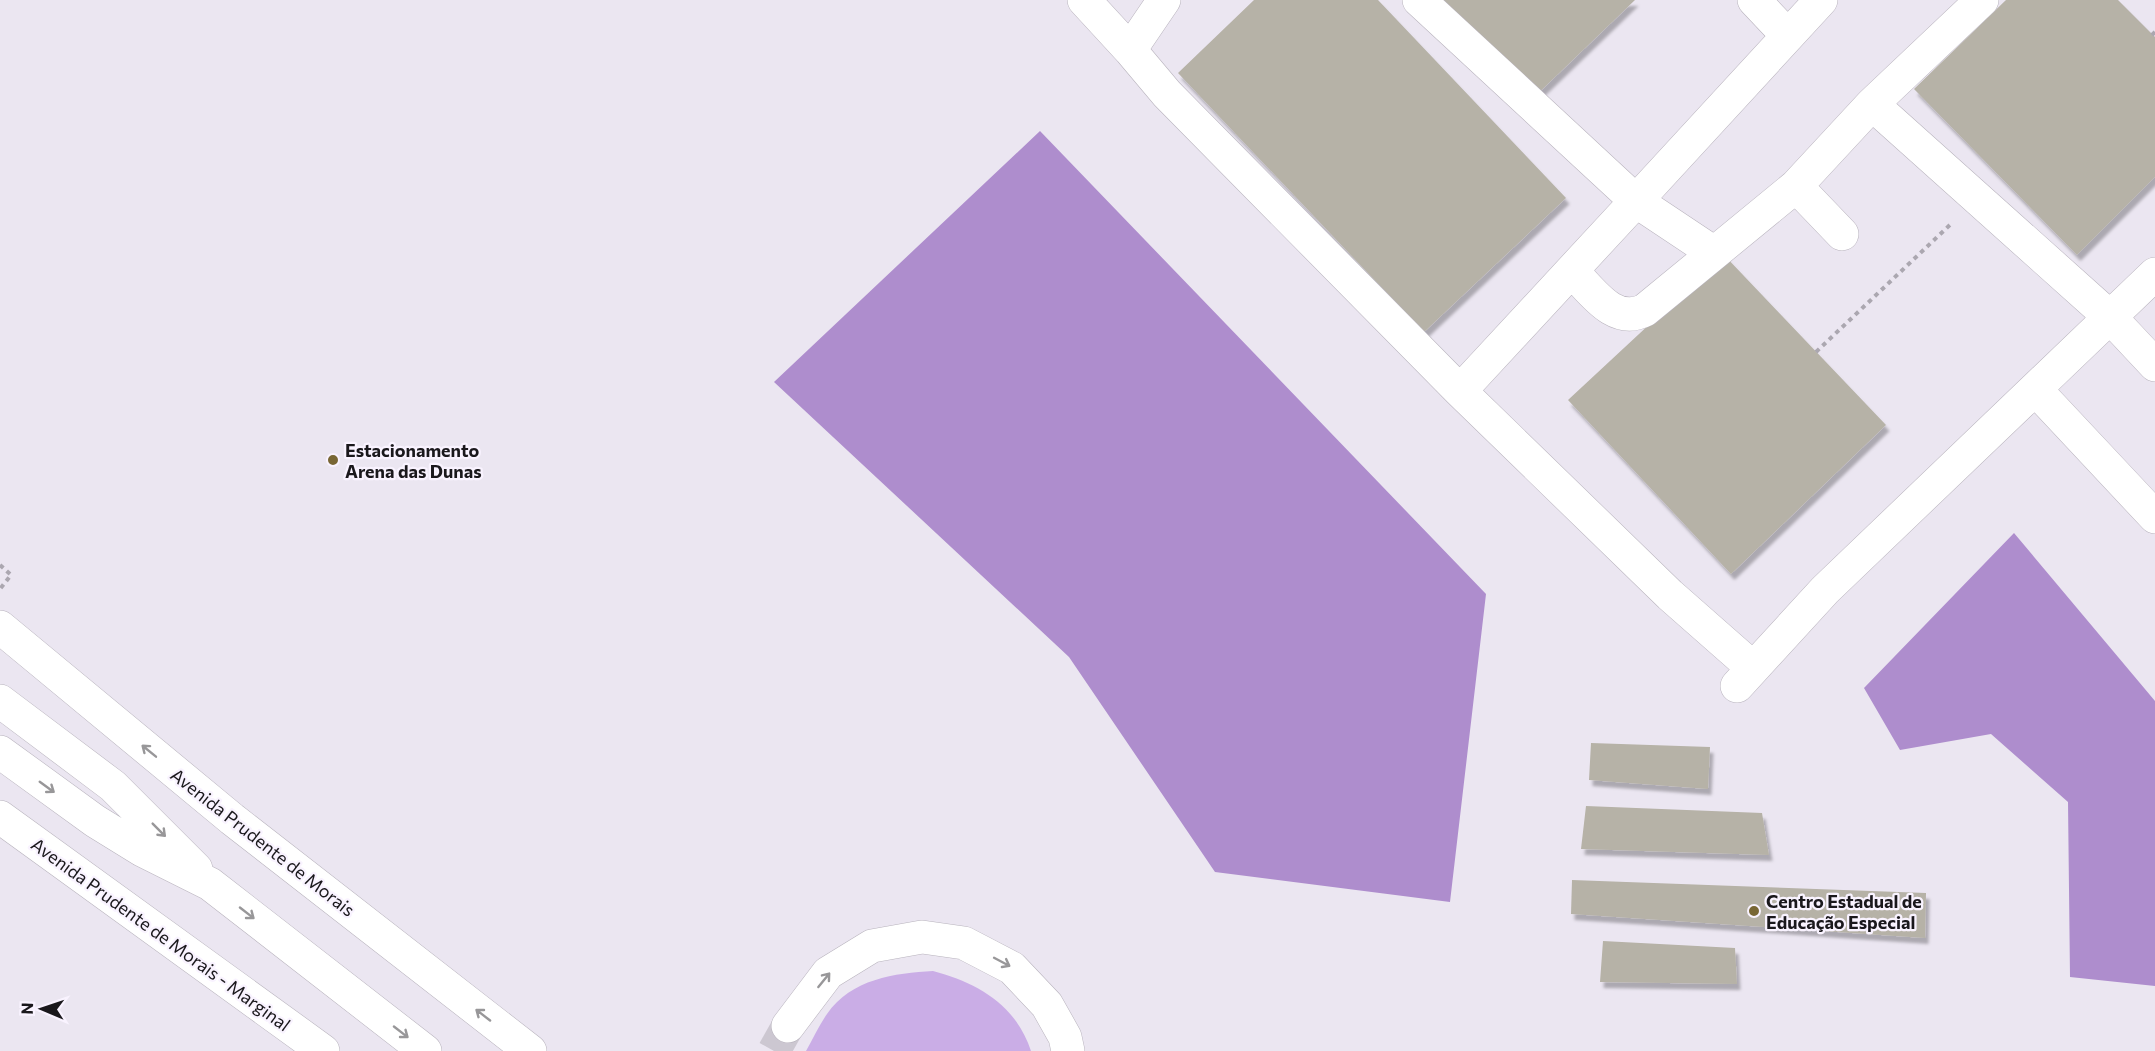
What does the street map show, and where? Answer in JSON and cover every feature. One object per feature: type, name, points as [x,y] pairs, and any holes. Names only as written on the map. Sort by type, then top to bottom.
[{"type":"main road","points":[[1084,0],[1167,94],[1460,391],[1670,595],[1745,677],[1825,590],[1934,483],[2036,390],[2155,274]]},
{"type":"main road","points":[[1130,50],[1164,0]]},
{"type":"main road","points":[[1419,0],[1636,201],[1714,253]]},
{"type":"main road","points":[[1754,0],[1787,35]]},
{"type":"main road","points":[[1460,391],[1821,0]]},
{"type":"main road","points":[[1572,271],[1609,309],[1621,314],[1638,314],[1796,186],[1872,104],[1982,0]]},
{"type":"main road","points":[[1872,104],[2111,318],[2155,365]]},
{"type":"main road","points":[[1796,186],[1842,234]]},
{"type":"main road","points":[[2036,390],[2155,517]]},
{"type":"main road","name":"Avenida Prudente de Morais","points":[[0,627],[232,819],[530,1051]]},
{"type":"main road","points":[[0,701],[113,786],[160,830],[210,884],[426,1051]]},
{"type":"main road","points":[[0,752],[95,821],[142,850],[210,884]]},
{"type":"main road","name":"Avenida Prudente de Morais - Marginal","points":[[0,818],[323,1051]]},
{"type":"main road","points":[[788,1026],[828,973],[872,946],[922,937],[964,943],[1012,968],[1047,1005],[1065,1037],[1068,1051]]},
{"type":"path","points":[[1816,352],[1977,200]]},
{"type":"path","points":[[0,565],[11,574],[0,589]]},
{"type":"shaded area","points":[[1040,131],[1486,594],[1450,902],[1215,872],[1069,657],[774,382]]},
{"type":"shaded area","points":[[2014,533],[2155,701],[2155,986],[2070,977],[2068,802],[1991,734],[1900,750],[1864,688]]},
{"type":"shaded area","points":[[933,971],[965,982],[993,998],[1016,1021],[1031,1051],[806,1051],[827,1014],[848,993],[889,976]]},
{"type":"building","points":[[1254,0],[1378,0],[1566,198],[1424,332],[1178,73]]},
{"type":"building","points":[[1433,0],[1635,0],[1529,102]]},
{"type":"building","points":[[2006,0],[2118,0],[2155,37],[2155,177],[2077,255],[1914,89]]},
{"type":"building","points":[[1724,255],[1886,425],[1731,574],[1568,400]]},
{"type":"building","points":[[1591,743],[1710,747],[1708,789],[1589,780]]},
{"type":"building","points":[[1586,806],[1762,813],[1769,855],[1581,849]]},
{"type":"building","points":[[1572,880],[1926,893],[1925,938],[1571,914]]},
{"type":"building","points":[[1603,941],[1735,948],[1737,984],[1600,982]]},
{"type":"tunnel","points":[[774,1051],[788,1026]]},
{"type":"place","name":"Estacionamento Arena das Dunas","points":[[333,460]]},
{"type":"place","name":"Centro Estadual de Educação Especial","points":[[1754,911]]}]
